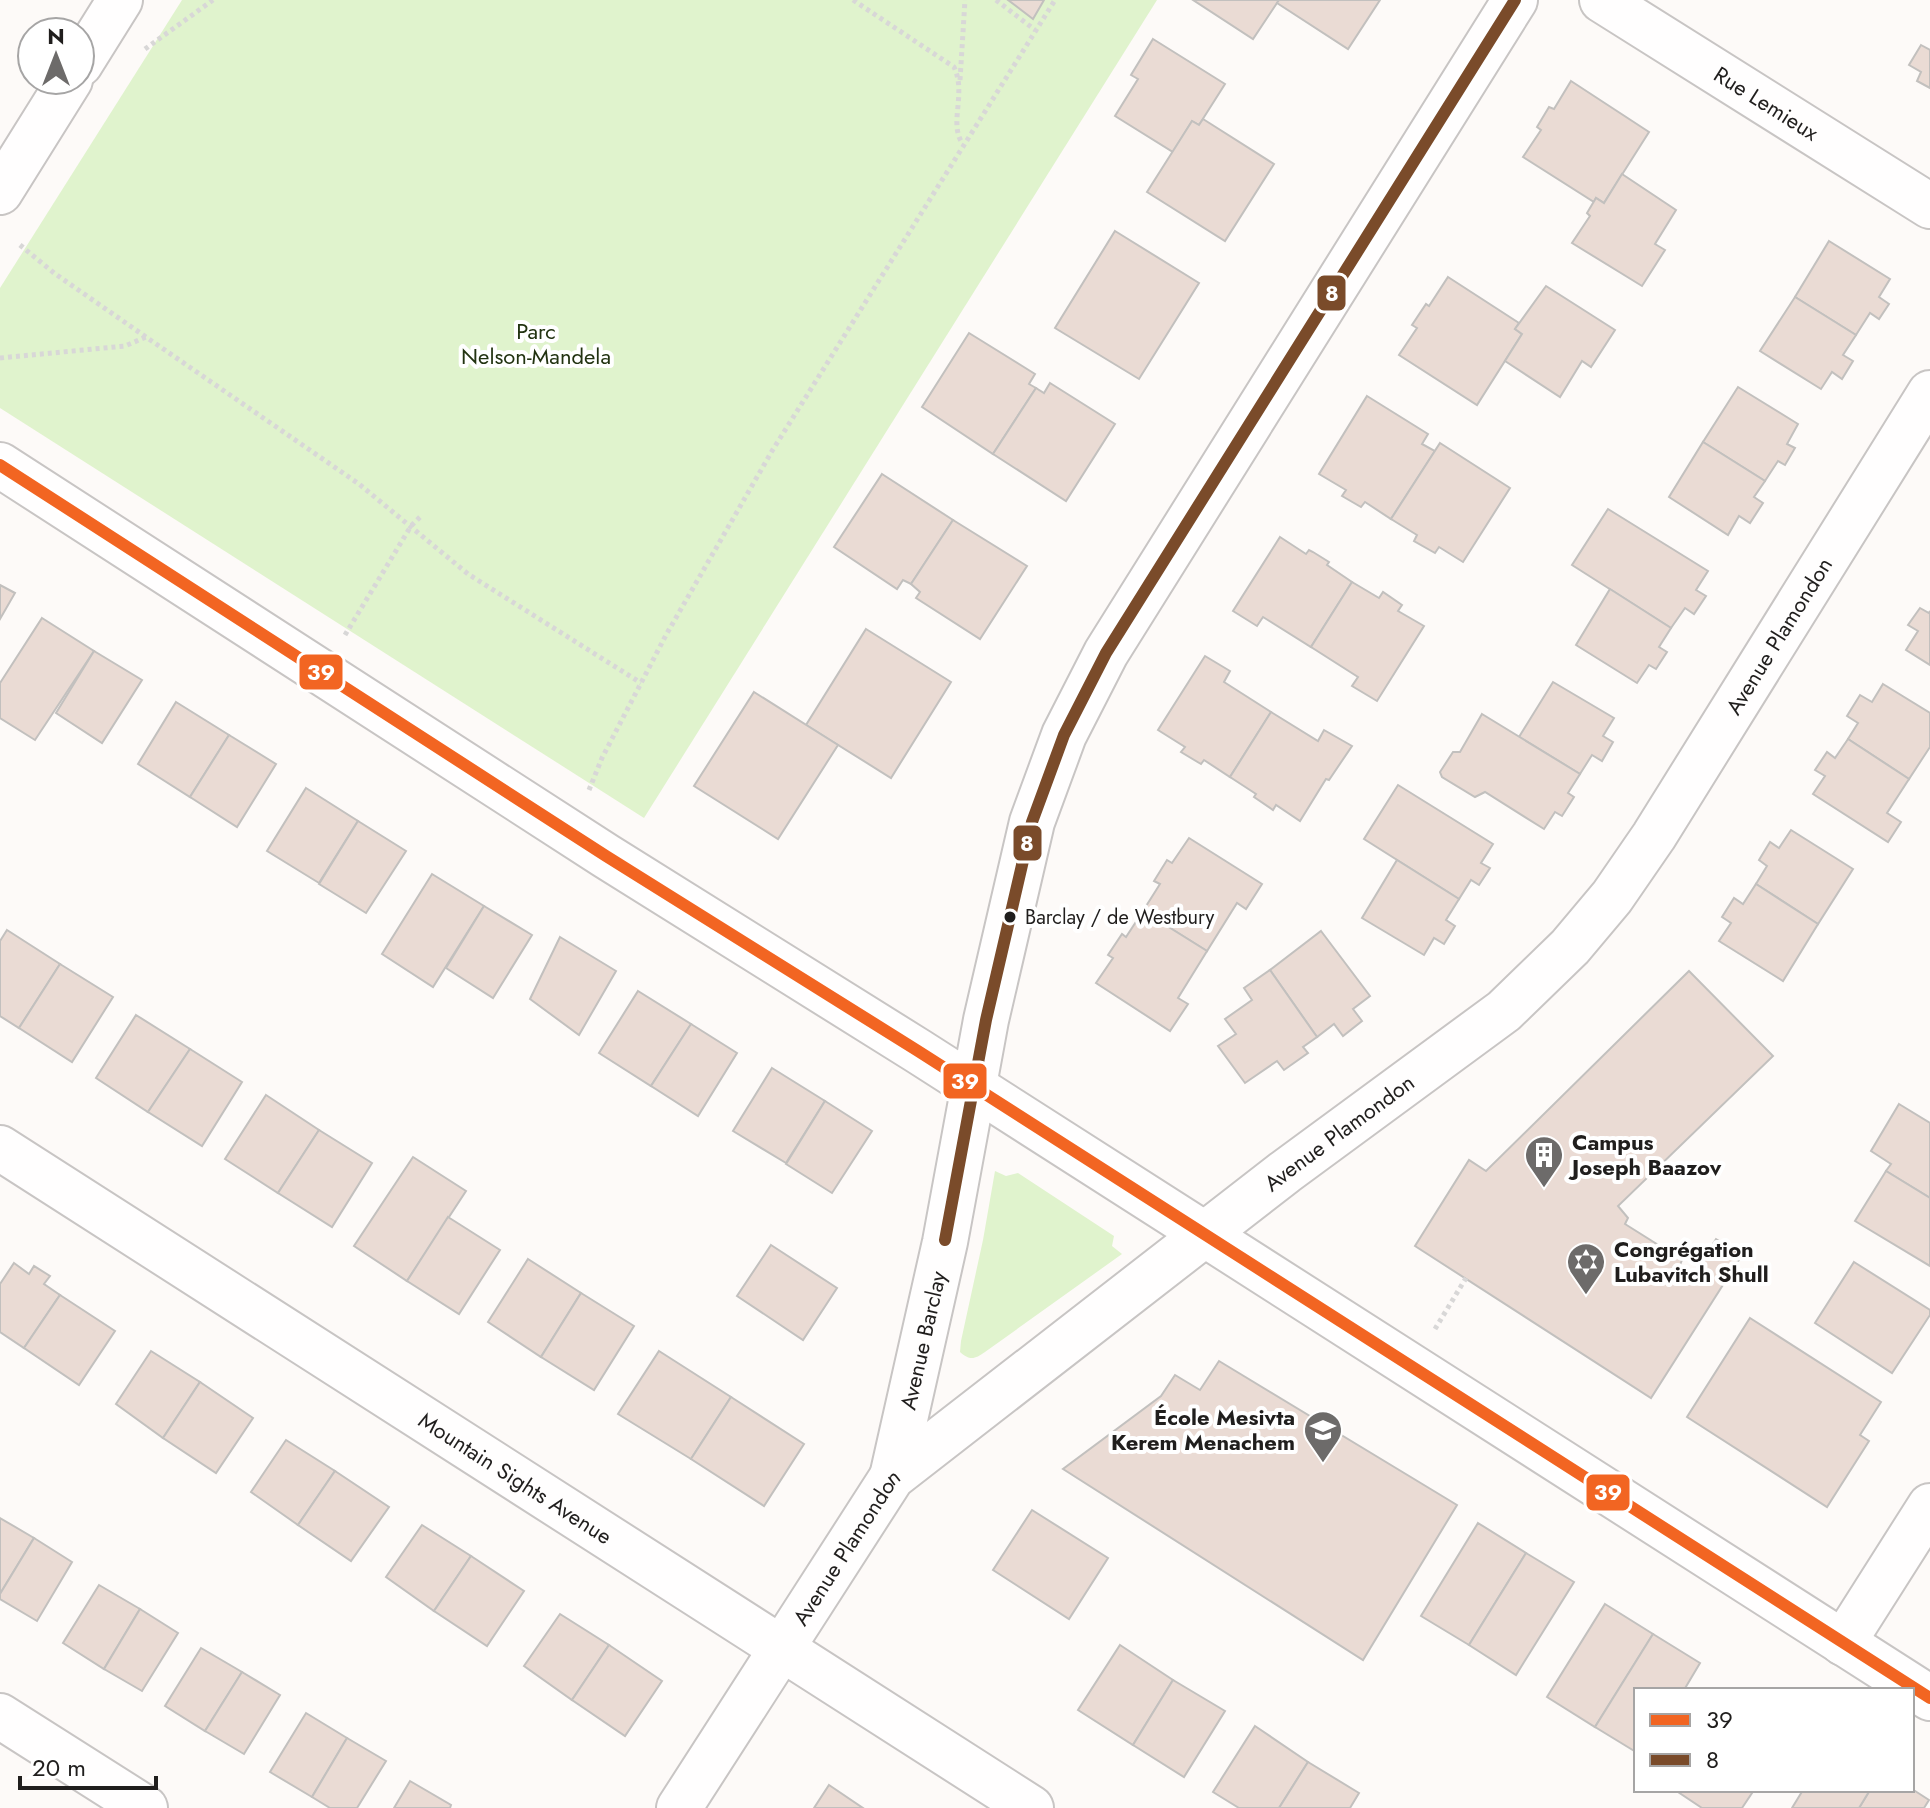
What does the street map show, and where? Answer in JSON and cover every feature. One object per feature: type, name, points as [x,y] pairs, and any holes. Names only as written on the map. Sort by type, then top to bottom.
[{"type":"street","points":[[96,38],[120,0]]},
{"type":"street","name":"Avenue Barclay","points":[[892,1477],[930,1313],[986,1020],[1032,822],[1049,771],[1088,684],[1515,0]]},
{"type":"street","name":"Rue Lemieux","points":[[1602,0],[1930,206]]},
{"type":"street","points":[[0,192],[60,96]]},
{"type":"street","name":"Avenue Plamondon","points":[[679,1808],[892,1477],[1204,1234],[1475,1034],[1527,991],[1570,947],[1612,897],[1654,836],[1930,393]]},
{"type":"street","points":[[0,465],[606,856],[974,1087],[1930,1698]]},
{"type":"street","name":"Mountain Sights Avenue","points":[[0,1148],[1031,1808]]},
{"type":"street","points":[[1843,1643],[1930,1506]]},
{"type":"street","points":[[0,1716],[145,1808]]},
{"type":"path","points":[[144,50],[213,0]]},
{"type":"path","points":[[853,0],[954,67],[960,81]]},
{"type":"path","points":[[963,144],[956,131],[965,0]]},
{"type":"path","points":[[996,0],[1035,30]]},
{"type":"path","points":[[589,791],[602,758],[666,635],[772,451],[1055,0]]},
{"type":"path","points":[[20,245],[54,273],[359,484],[468,574],[641,683]]},
{"type":"path","points":[[0,358],[125,346],[146,337]]},
{"type":"path","points":[[345,636],[411,526],[420,517]]},
{"type":"path","points":[[1434,1331],[1466,1278]]},
{"type":"green space","name":"Parc Nelson-Mandela","points":[[182,0],[1157,0],[644,818],[0,408],[0,288]]},
{"type":"green space","points":[[995,1171],[1006,1176],[1018,1173],[1114,1236],[1112,1246],[1122,1254],[985,1352],[970,1358],[960,1352],[961,1341]]},
{"type":"building","points":[[1008,0],[1044,0],[1033,19]]},
{"type":"building","points":[[1193,0],[1279,0],[1253,39]]},
{"type":"building","points":[[1279,0],[1380,0],[1348,49],[1277,3]]},
{"type":"building","points":[[1153,39],[1225,84],[1199,125],[1192,121],[1173,152],[1115,116],[1138,79],[1131,75]]},
{"type":"building","points":[[1921,45],[1930,50],[1930,88],[1917,81],[1921,72],[1909,65]]},
{"type":"building","points":[[1571,81],[1649,132],[1604,203],[1596,198],[1594,202],[1523,157],[1541,130],[1537,127],[1549,107],[1554,109]]},
{"type":"building","points":[[1203,119],[1274,164],[1225,241],[1147,192],[1192,121],[1199,125]]},
{"type":"building","points":[[1622,174],[1676,210],[1655,244],[1665,250],[1642,286],[1572,243],[1590,216],[1587,213],[1596,198],[1604,203]]},
{"type":"building","points":[[1115,231],[1199,283],[1139,379],[1055,328]]},
{"type":"building","points":[[1829,241],[1890,279],[1879,297],[1889,304],[1879,319],[1870,313],[1856,335],[1795,297]]},
{"type":"building","points":[[1448,277],[1519,323],[1515,329],[1522,334],[1477,405],[1399,355],[1417,328],[1412,325]]},
{"type":"building","points":[[1546,286],[1615,330],[1591,367],[1582,361],[1560,397],[1505,361],[1522,334],[1515,329]]},
{"type":"building","points":[[1795,297],[1856,335],[1843,355],[1853,361],[1842,379],[1832,372],[1821,389],[1760,351]]},
{"type":"building","points":[[969,333],[1035,374],[1029,384],[1036,388],[993,454],[922,407]]},
{"type":"building","points":[[1050,383],[1115,424],[1066,501],[993,454],[1036,388],[1044,393]]},
{"type":"building","points":[[1738,387],[1798,424],[1787,444],[1795,448],[1785,465],[1778,461],[1765,481],[1703,442]]},
{"type":"building","points":[[1367,396],[1428,434],[1422,444],[1435,451],[1391,519],[1365,502],[1361,507],[1342,496],[1346,490],[1319,474]]},
{"type":"building","points":[[1703,442],[1765,481],[1754,497],[1763,503],[1750,523],[1739,516],[1728,535],[1669,497]]},
{"type":"building","points":[[1440,443],[1510,488],[1463,562],[1439,547],[1435,553],[1414,541],[1417,535],[1391,519]]},
{"type":"building","points":[[882,474],[953,520],[911,584],[903,580],[897,589],[834,547]]},
{"type":"building","points":[[1608,509],[1708,571],[1696,590],[1706,596],[1694,614],[1685,608],[1671,628],[1572,565]]},
{"type":"building","points":[[953,520],[1027,566],[980,639],[916,598],[920,592],[911,584]]},
{"type":"building","points":[[1280,537],[1306,554],[1309,550],[1329,562],[1327,565],[1352,582],[1311,647],[1263,617],[1257,626],[1233,611]]},
{"type":"building","points":[[1352,582],[1379,598],[1383,592],[1402,605],[1398,611],[1424,626],[1377,701],[1352,686],[1358,677],[1311,647]]},
{"type":"building","points":[[0,585],[15,593],[0,619]]},
{"type":"building","points":[[1610,589],[1671,628],[1659,647],[1667,652],[1656,669],[1649,665],[1637,683],[1576,645]]},
{"type":"building","points":[[1920,608],[1930,611],[1930,665],[1906,650],[1918,631],[1908,625]]},
{"type":"building","points":[[42,618],[94,651],[35,740],[0,718],[0,683]]},
{"type":"building","points":[[866,629],[951,682],[891,778],[806,725]]},
{"type":"building","points":[[94,651],[142,680],[102,743],[56,713]]},
{"type":"building","points":[[1205,656],[1230,671],[1224,682],[1271,712],[1230,777],[1204,760],[1201,764],[1181,752],[1185,747],[1158,730]]},
{"type":"building","points":[[1553,682],[1614,718],[1603,736],[1613,742],[1602,761],[1592,755],[1580,774],[1519,737]]},
{"type":"building","points":[[1883,684],[1930,713],[1930,747],[1909,779],[1848,739],[1858,723],[1847,716],[1860,695],[1872,702]]},
{"type":"building","points":[[754,692],[838,745],[778,839],[694,786]]},
{"type":"building","points":[[176,702],[229,735],[190,797],[138,764]]},
{"type":"building","points":[[1271,712],[1318,741],[1324,730],[1352,746],[1329,780],[1326,779],[1300,821],[1276,805],[1273,810],[1230,777]]},
{"type":"building","points":[[1482,714],[1580,774],[1568,793],[1574,797],[1562,816],[1555,812],[1544,829],[1485,792],[1475,797],[1442,777],[1440,772],[1453,752],[1460,752]]},
{"type":"building","points":[[229,735],[276,764],[237,827],[190,797]]},
{"type":"building","points":[[1848,739],[1909,779],[1887,813],[1901,822],[1888,842],[1813,794],[1825,776],[1815,770],[1827,752],[1835,758]]},
{"type":"building","points":[[1398,785],[1493,844],[1481,863],[1490,868],[1479,885],[1471,880],[1459,899],[1364,839]]},
{"type":"building","points":[[306,788],[358,821],[319,883],[267,851]]},
{"type":"building","points":[[358,821],[406,851],[366,913],[319,884]]},
{"type":"building","points":[[1791,830],[1853,869],[1818,924],[1756,884],[1767,866],[1759,860],[1770,842],[1779,848]]},
{"type":"building","points":[[1189,838],[1262,884],[1246,909],[1237,903],[1207,951],[1143,911],[1160,884],[1154,881],[1167,860],[1172,863]]},
{"type":"building","points":[[1397,860],[1459,899],[1446,920],[1455,926],[1444,944],[1434,938],[1424,955],[1362,918]]},
{"type":"building","points":[[432,874],[484,906],[433,987],[382,954]]},
{"type":"building","points":[[1756,884],[1818,924],[1783,981],[1719,941],[1731,923],[1722,917],[1734,898],[1743,904]]},
{"type":"building","points":[[484,906],[532,935],[493,998],[446,968]]},
{"type":"building","points":[[1143,911],[1207,951],[1178,998],[1188,1004],[1170,1031],[1096,983],[1113,958],[1108,955],[1122,934],[1126,937]]},
{"type":"building","points":[[7,930],[60,964],[19,1028],[0,1016],[0,941]]},
{"type":"building","points":[[1321,931],[1370,996],[1353,1009],[1362,1021],[1343,1036],[1334,1024],[1317,1037],[1270,970]]},
{"type":"building","points":[[560,937],[616,971],[579,1035],[530,999]]},
{"type":"building","points":[[60,964],[113,997],[72,1062],[19,1028]]},
{"type":"building","points":[[1270,970],[1317,1037],[1303,1047],[1308,1053],[1284,1070],[1277,1061],[1245,1083],[1218,1046],[1236,1034],[1225,1019],[1252,1000],[1244,988]]},
{"type":"building","name":"Campus Joseph Baazov","points":[[1689,971],[1773,1056],[1618,1206],[1628,1218],[1625,1224],[1682,1260],[1680,1265],[1694,1274],[1716,1239],[1742,1255],[1651,1398],[1415,1246],[1469,1160],[1486,1171]]},
{"type":"building","points":[[638,991],[691,1024],[651,1086],[599,1053]]},
{"type":"building","points":[[136,1015],[190,1049],[148,1112],[96,1078]]},
{"type":"building","points":[[691,1024],[737,1053],[698,1116],[651,1086]]},
{"type":"building","points":[[190,1049],[242,1082],[202,1146],[148,1112]]},
{"type":"building","points":[[772,1068],[825,1101],[786,1163],[733,1131]]},
{"type":"building","points":[[266,1095],[319,1130],[278,1193],[225,1159]]},
{"type":"building","points":[[825,1101],[872,1131],[832,1193],[786,1164]]},
{"type":"building","points":[[1899,1104],[1930,1123],[1930,1198],[1886,1171],[1891,1164],[1871,1151]]},
{"type":"building","points":[[319,1130],[372,1163],[332,1227],[278,1193]]},
{"type":"building","points":[[413,1157],[466,1191],[407,1281],[354,1246]]},
{"type":"building","points":[[1886,1171],[1930,1198],[1930,1266],[1855,1221]]},
{"type":"building","points":[[448,1217],[500,1250],[459,1314],[407,1281]]},
{"type":"building","points":[[771,1245],[837,1288],[803,1340],[737,1296]]},
{"type":"building","points":[[528,1259],[581,1293],[541,1357],[488,1322]]},
{"type":"building","points":[[1854,1262],[1930,1310],[1930,1315],[1892,1373],[1815,1323]]},
{"type":"building","points":[[14,1263],[29,1274],[34,1266],[50,1276],[44,1284],[60,1295],[24,1348],[0,1332],[0,1284]]},
{"type":"building","points":[[581,1293],[634,1326],[594,1390],[541,1357]]},
{"type":"building","points":[[60,1295],[115,1331],[79,1385],[24,1348]]},
{"type":"building","points":[[1750,1318],[1881,1402],[1860,1435],[1869,1441],[1827,1507],[1687,1417]]},
{"type":"building","points":[[151,1351],[200,1382],[163,1438],[116,1404]]},
{"type":"building","points":[[659,1351],[731,1397],[691,1459],[618,1414]]},
{"type":"building","points":[[1219,1361],[1457,1505],[1363,1660],[1063,1469],[1161,1396],[1175,1375],[1200,1390]]},
{"type":"building","points":[[200,1382],[253,1418],[216,1473],[163,1438]]},
{"type":"building","points":[[731,1397],[804,1444],[764,1506],[691,1459]]},
{"type":"building","points":[[286,1440],[335,1471],[298,1525],[251,1492]]},
{"type":"building","points":[[335,1471],[389,1507],[351,1561],[298,1525]]},
{"type":"building","points":[[1032,1510],[1108,1558],[1069,1619],[993,1570]]},
{"type":"building","points":[[0,1518],[34,1538],[0,1594]]},
{"type":"building","points":[[1478,1523],[1526,1553],[1469,1645],[1421,1616]]},
{"type":"building","points":[[422,1525],[471,1556],[434,1611],[386,1577]]},
{"type":"building","points":[[34,1538],[72,1562],[37,1621],[0,1599],[0,1594]]},
{"type":"building","points":[[1526,1553],[1574,1582],[1516,1675],[1469,1645]]},
{"type":"building","points":[[471,1556],[524,1591],[487,1646],[434,1611]]},
{"type":"building","points":[[99,1585],[140,1609],[104,1669],[63,1643]]},
{"type":"building","points":[[1605,1604],[1653,1634],[1595,1727],[1547,1697]]},
{"type":"building","points":[[140,1609],[178,1633],[142,1691],[104,1669]]},
{"type":"building","points":[[560,1614],[609,1645],[572,1700],[524,1666]]},
{"type":"building","points":[[1653,1634],[1700,1663],[1685,1688],[1634,1688],[1634,1751],[1595,1727]]},
{"type":"building","points":[[609,1645],[662,1681],[625,1736],[572,1700]]},
{"type":"building","points":[[1120,1645],[1173,1680],[1133,1745],[1078,1710]]},
{"type":"building","points":[[201,1648],[242,1672],[205,1731],[165,1706]]},
{"type":"building","points":[[242,1672],[280,1695],[244,1754],[205,1731]]},
{"type":"building","points":[[1173,1680],[1225,1711],[1184,1777],[1133,1745]]},
{"type":"building","points":[[306,1713],[347,1738],[312,1797],[270,1772]]},
{"type":"building","points":[[1255,1726],[1308,1762],[1279,1808],[1239,1808],[1213,1792]]},
{"type":"building","points":[[347,1738],[386,1761],[357,1808],[330,1808],[312,1797]]},
{"type":"building","points":[[1308,1762],[1359,1793],[1350,1808],[1279,1808]]},
{"type":"building","points":[[410,1781],[451,1805],[450,1808],[394,1808]]},
{"type":"building","points":[[829,1785],[863,1808],[814,1808]]},
{"type":"building","points":[[1914,1790],[1929,1800],[1924,1808],[1859,1808],[1869,1792]]},
{"type":"building","points":[[1678,1792],[1753,1792],[1742,1808],[1702,1808]]},
{"type":"building","points":[[1802,1792],[1869,1792],[1859,1808],[1792,1808]]},
{"type":"transit line","name":"8","points":[[945,1240],[986,1020],[1032,822],[1064,735],[1106,653],[1515,0]]},
{"type":"transit line","name":"39","points":[[0,465],[606,856],[918,1051],[1930,1698]]},
{"type":"place","name":"Barclay / de Westbury","points":[[1010,917]]},
{"type":"place","name":"Campus Joseph Baazov","points":[[1544,1189]]},
{"type":"place","name":"Congrégation Lubavitch Shull","points":[[1586,1296]]},
{"type":"place","name":"École Mesivta Kerem Menachem","points":[[1323,1464]]}]
